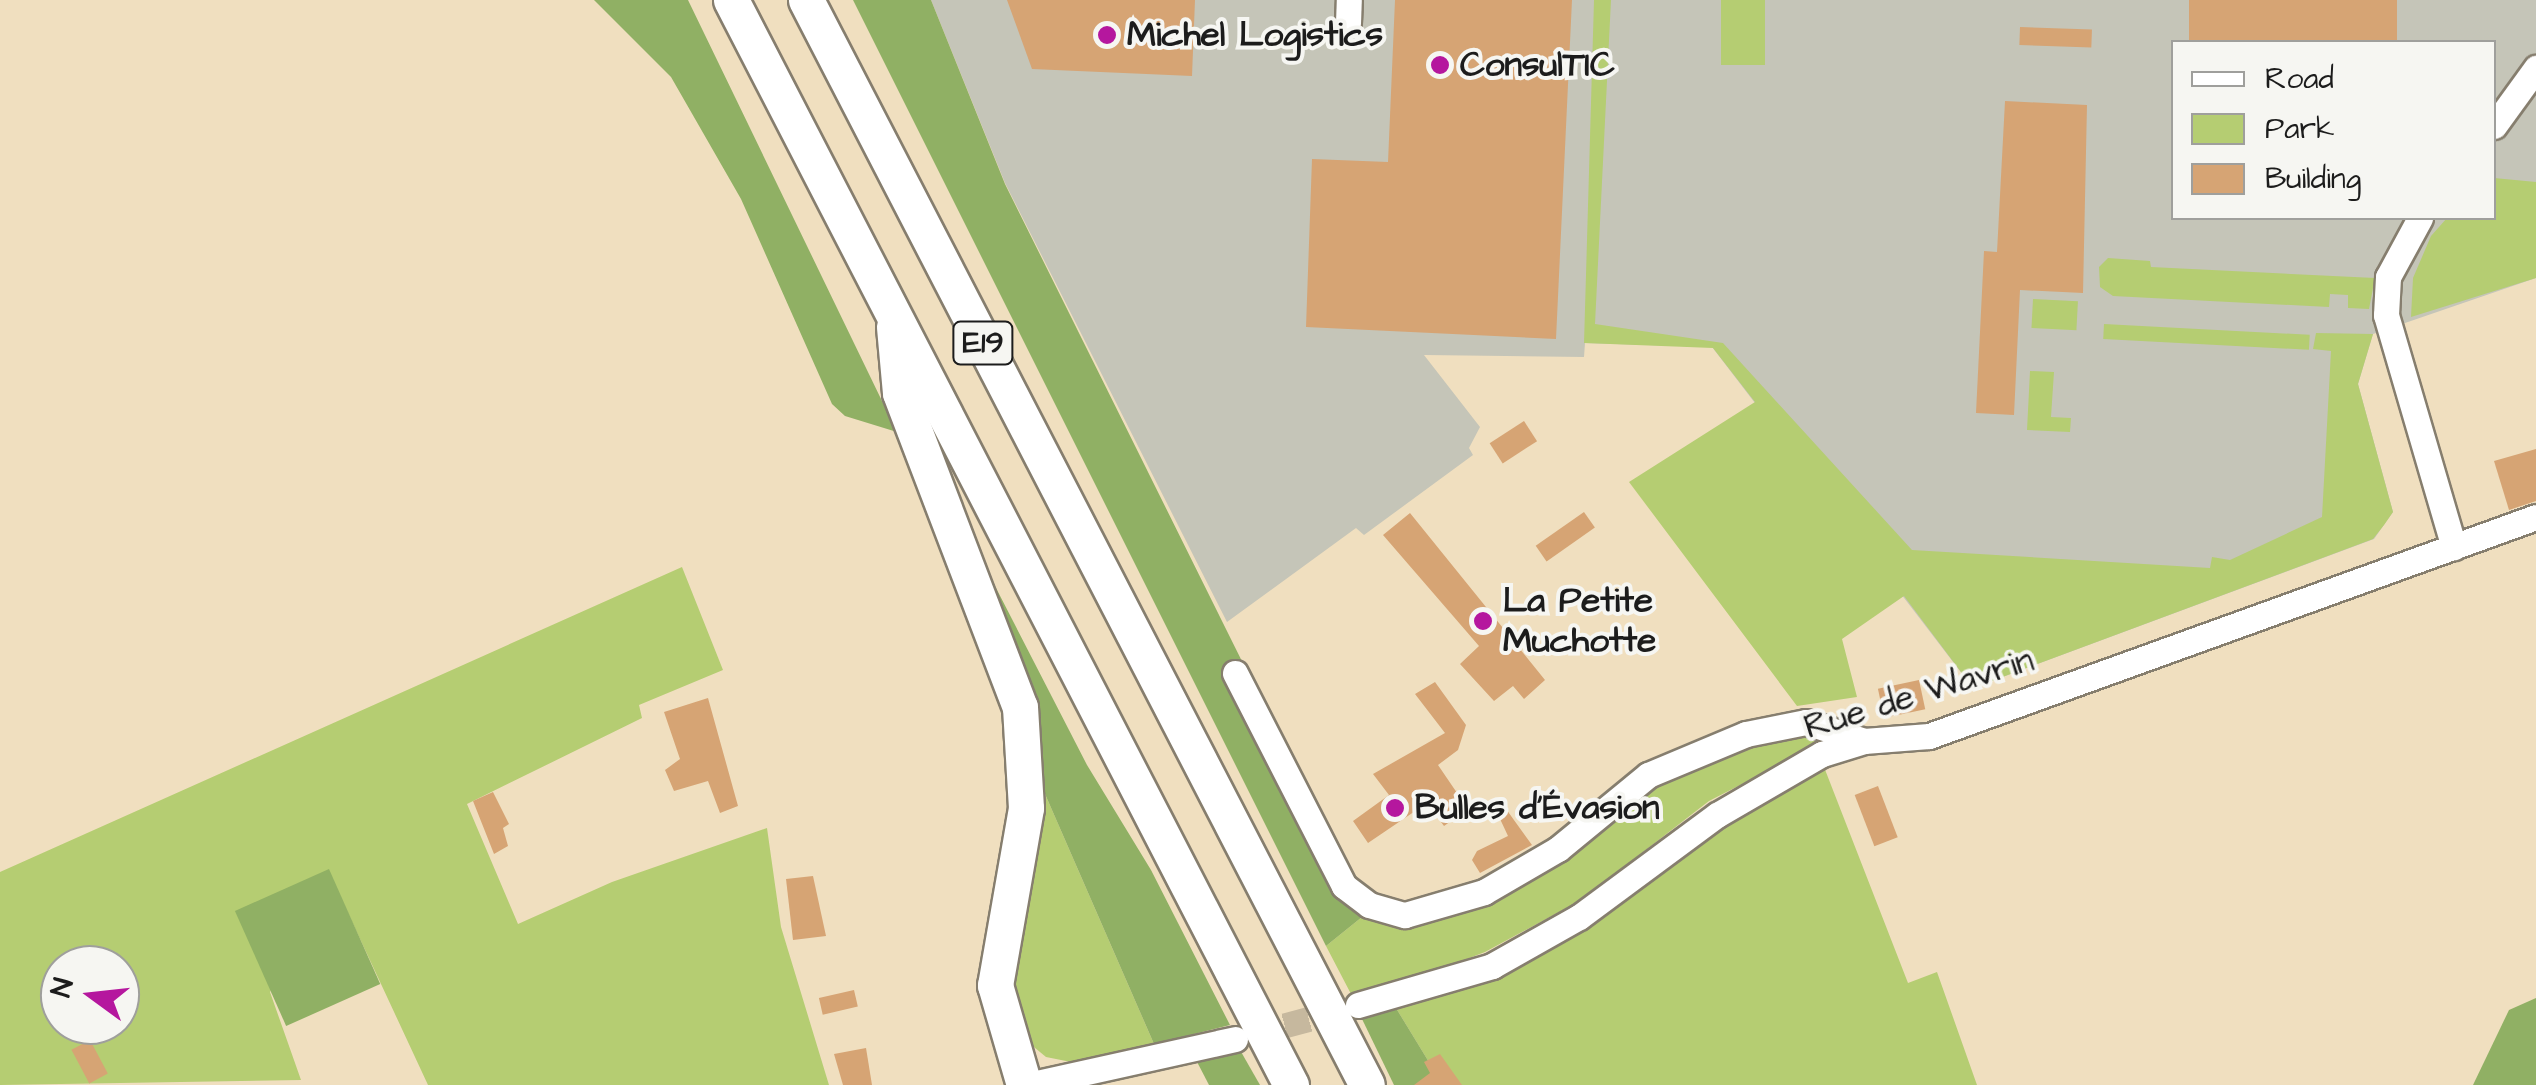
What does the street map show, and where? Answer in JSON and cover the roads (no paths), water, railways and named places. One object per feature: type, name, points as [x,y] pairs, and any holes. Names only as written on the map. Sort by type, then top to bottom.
[{"type":"highway","name":"E19","points":[[731,0],[1291,1085]]},
{"type":"highway","name":"E19","points":[[806,0],[1368,1085]]},
{"type":"highway","points":[[893,312],[900,393],[1020,707],[1026,808],[995,985],[1026,1085]]},
{"type":"street","points":[[2496,123],[2536,68]]},
{"type":"street","points":[[2419,220],[2388,276],[2386,316],[2454,547]]},
{"type":"street","name":"Rue de Wavrin","points":[[1358,1005],[1492,966],[1579,917],[1717,815],[1822,754],[1864,740],[1929,736],[2536,517]]},
{"type":"street","points":[[1235,673],[1344,886],[1369,905],[1405,915],[1484,892],[1558,849],[1648,775],[1746,734],[1806,722],[1864,740]]},
{"type":"street","points":[[1026,1085],[1235,1039]]},
{"type":"tunnel","points":[[1249,1035],[1346,1009]]},
{"type":"place","name":"Michel Logistics","points":[[1107,35]]},
{"type":"place","name":"ConsulTIC","points":[[1440,65]]},
{"type":"place","name":"La Petite Muchotte","points":[[1483,621]]},
{"type":"place","name":"Bulles d'Évasion","points":[[1395,808]]}]
